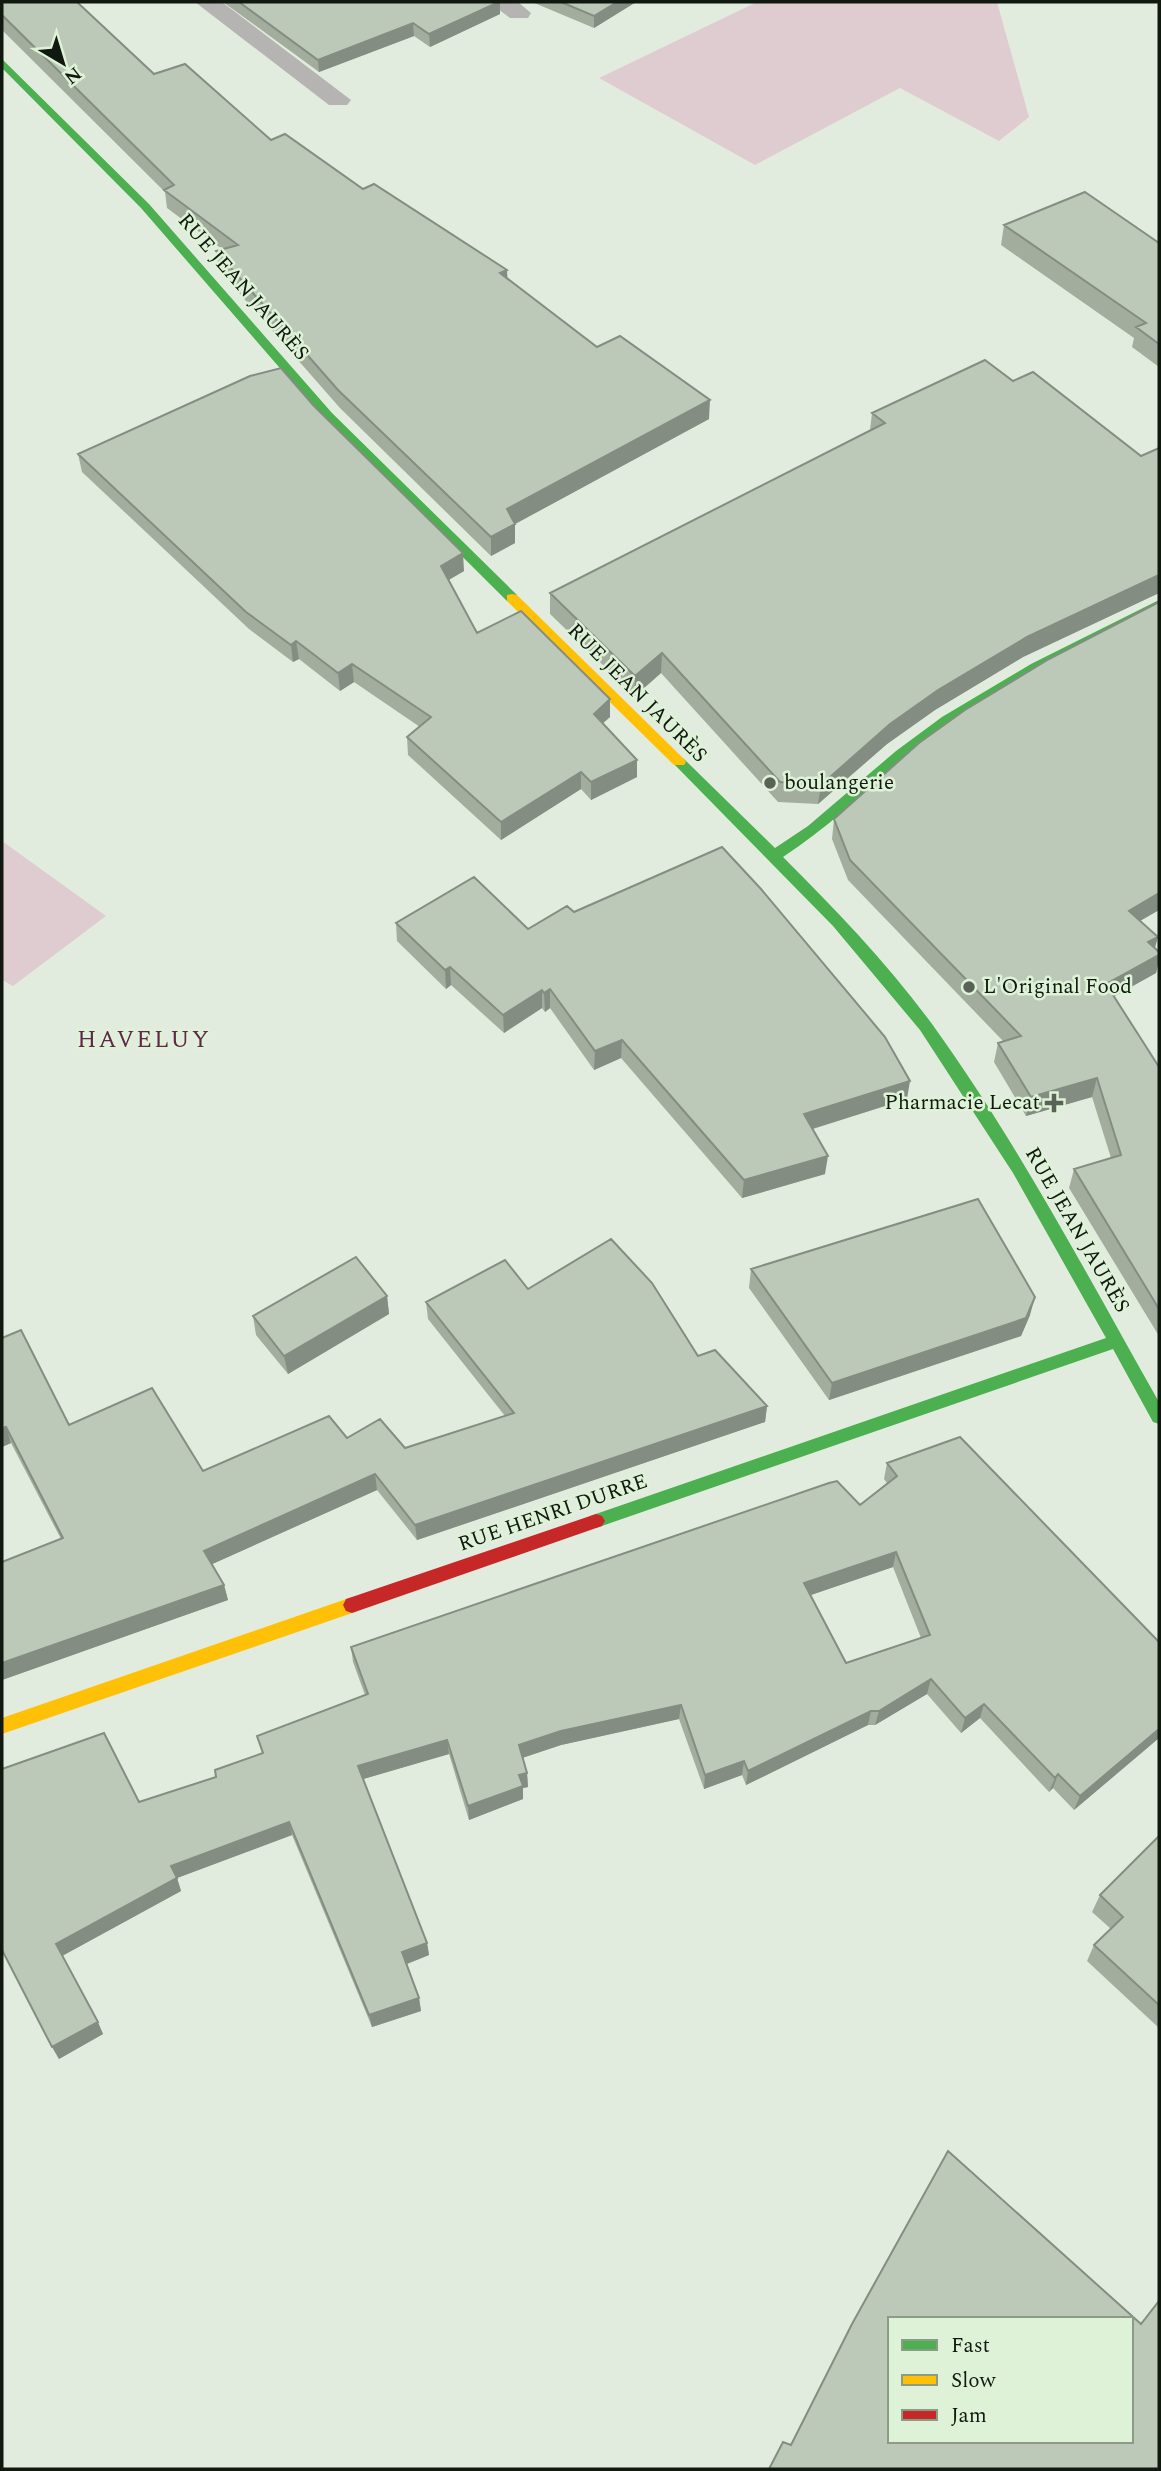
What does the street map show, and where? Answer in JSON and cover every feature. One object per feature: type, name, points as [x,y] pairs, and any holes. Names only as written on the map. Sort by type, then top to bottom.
[{"type":"main road","name":"RUE JEAN JAURÈS","points":[[2,62],[145,205],[269,350],[352,440],[774,856],[873,963],[953,1065],[1035,1196],[1159,1417]]},
{"type":"main road","points":[[774,856],[807,835],[868,780],[951,716],[1018,676],[1159,604]]},
{"type":"main road","name":"RUE HENRI DURRE","points":[[2,1726],[1117,1340]]},
{"type":"street","points":[[207,2],[338,100]]},
{"type":"shaded area","points":[[757,2],[997,2],[1029,117],[999,141],[900,88],[755,165],[599,78]]},
{"type":"shaded area","points":[[2,841],[106,916],[13,986],[2,980]]},
{"type":"building","points":[[2,2],[77,2],[154,74],[185,64],[271,140],[285,134],[363,189],[374,184],[507,270],[500,273],[597,347],[620,336],[710,400],[507,509],[515,524],[491,537],[338,390],[216,251],[238,245],[164,190],[174,185],[2,15]]},
{"type":"building","points":[[239,2],[499,2],[429,34],[413,23],[318,60]]},
{"type":"building","points":[[561,2],[617,2],[594,16]]},
{"type":"building","points":[[1085,192],[1159,243],[1159,344],[1136,327],[1146,323],[1004,225]]},
{"type":"building","points":[[985,360],[1013,381],[1033,372],[1141,456],[1159,448],[1159,575],[1027,637],[938,690],[890,724],[821,785],[780,782],[662,653],[635,676],[550,593],[885,423],[872,413]]},
{"type":"building","points":[[281,368],[314,406],[463,553],[441,566],[477,633],[521,611],[610,699],[594,714],[637,760],[591,782],[581,772],[501,822],[407,737],[431,717],[352,664],[338,673],[296,641],[291,645],[246,612],[78,454],[250,376]]},
{"type":"building","points":[[1159,602],[1159,893],[1129,911],[1158,937],[1148,942],[1159,955],[1106,984],[1159,1067],[1159,1309],[1074,1169],[1121,1155],[1097,1078],[1031,1097],[998,1043],[1021,1036],[850,860],[834,819],[919,743],[965,710],[1049,659]]},
{"type":"building","points":[[722,847],[761,889],[885,1037],[910,1081],[804,1114],[828,1156],[744,1180],[622,1040],[595,1051],[550,989],[544,993],[542,990],[503,1015],[450,967],[445,970],[396,923],[474,877],[528,929],[567,906],[574,912]]},
{"type":"building","points":[[978,1199],[1035,1297],[1026,1318],[832,1383],[751,1269]]},
{"type":"building","points":[[611,1239],[652,1283],[698,1356],[715,1350],[767,1406],[415,1525],[375,1474],[204,1551],[224,1585],[2,1663],[2,1562],[63,1538],[6,1427],[2,1428],[2,1338],[21,1330],[69,1425],[152,1388],[203,1471],[329,1416],[347,1438],[380,1419],[405,1448],[514,1413],[426,1302],[505,1260],[528,1289]]},
{"type":"building","points":[[356,1257],[387,1296],[284,1356],[253,1316]]},
{"type":"building","points":[[960,1437],[1159,1642],[1159,1729],[1080,1796],[1058,1774],[1055,1778],[984,1704],[965,1718],[931,1679],[879,1711],[871,1711],[748,1771],[744,1761],[705,1775],[681,1705],[561,1731],[519,1745],[527,1773],[519,1775],[523,1786],[468,1806],[447,1740],[358,1766],[427,1943],[402,1952],[419,1998],[369,2015],[289,1822],[171,1866],[177,1878],[56,1944],[98,2022],[52,2047],[2,1950],[2,1769],[104,1733],[139,1802],[216,1777],[215,1770],[263,1753],[257,1736],[368,1694],[351,1647],[829,1483],[837,1481],[860,1505],[897,1476],[887,1463]],"holes":[[[896,1552],[930,1635],[846,1663],[804,1583]]]},
{"type":"building","points":[[1159,1836],[1159,2005],[1094,1945],[1123,1917],[1100,1895]]},
{"type":"building","points":[[948,2151],[1141,2324],[1159,2301],[1159,2469],[769,2469],[783,2442],[791,2445],[852,2324]]},
{"type":"traffic: fast","points":[[2,62],[145,206],[328,416],[512,598]]},
{"type":"traffic: fast","points":[[774,856],[812,830],[919,740],[976,701],[1159,604]]},
{"type":"traffic: fast","points":[[679,762],[838,922],[925,1026],[958,1072],[1019,1169],[1159,1417]]},
{"type":"traffic: fast","points":[[596,1521],[1117,1341]]},
{"type":"traffic: slow","points":[[512,598],[679,762]]},
{"type":"traffic: slow","points":[[2,1726],[352,1605]]},
{"type":"traffic: jam","points":[[352,1605],[596,1521]]},
{"type":"place","name":"boulangerie","points":[[770,783]]},
{"type":"place","name":"L'Original Food","points":[[969,987]]},
{"type":"place","name":"Pharmacie Lecat","points":[[1054,1103]]},
{"type":"district","name":"HAVELUY","points":[[144,1040]]}]
